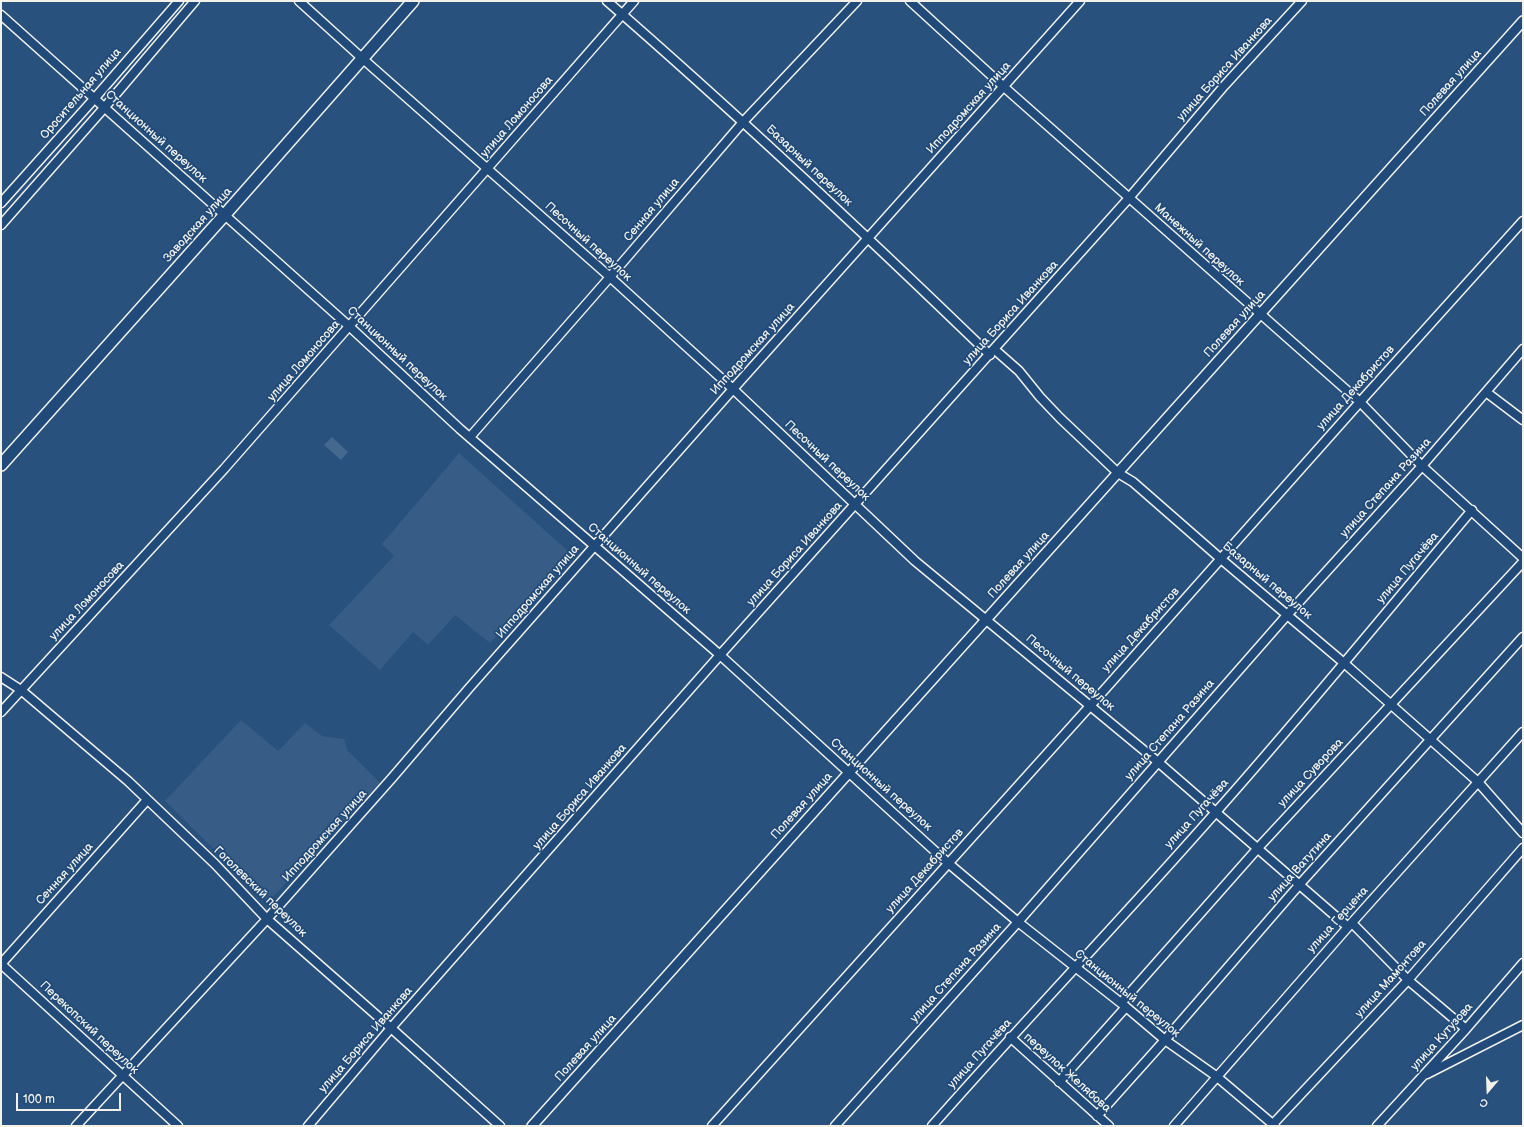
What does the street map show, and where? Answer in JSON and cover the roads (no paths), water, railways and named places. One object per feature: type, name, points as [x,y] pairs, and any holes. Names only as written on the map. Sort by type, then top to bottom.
[{"type":"main road","name":"Заводская улица","points":[[1,465],[225,215],[413,1]]},
{"type":"street","name":"Оросительная улица","points":[[1,202],[94,99],[179,1]]},
{"type":"street","points":[[1,225],[104,108],[195,1]]},
{"type":"street","name":"Песочный переулок","points":[[299,1],[610,277],[733,389],[915,561],[1158,762],[1350,925],[1408,980],[1466,1030]]},
{"type":"street","name":"Базарный переулок","points":[[607,1],[743,122],[992,352],[1018,371],[1060,418],[1118,473],[1133,482],[1221,559],[1288,614],[1478,782],[1523,833]]},
{"type":"street","name":"улица Ломоносова","points":[[1,712],[224,470],[634,1]]},
{"type":"street","name":"Сенная улица","points":[[470,437],[743,122],[857,1]]},
{"type":"street","name":"Манежный переулок","points":[[910,1],[1004,87],[1360,402],[1422,466],[1523,558]]},
{"type":"street","name":"Ипподромская улица","points":[[76,1126],[267,919],[733,389],[1080,1]]},
{"type":"street","name":"улица Бориса Иванкова","points":[[308,1126],[391,1028],[720,655],[1129,198],[1224,86],[1302,1]]},
{"type":"street","name":"Станционный переулок","points":[[1,15],[350,327],[470,437],[720,655],[948,863],[1075,968],[1165,1040],[1216,1076],[1274,1125]]},
{"type":"street","name":"Полевая улица","points":[[532,1126],[1523,21]]},
{"type":"street","name":"улица Декабристов","points":[[712,1126],[1090,706],[1523,221]]},
{"type":"street","name":"улица Степана Разина","points":[[835,1126],[1018,922],[1288,614],[1422,466],[1523,349]]},
{"type":"street","points":[[1486,392],[1523,420]]},
{"type":"street","name":"улица Пугачёва","points":[[932,1126],[1010,1037],[1075,968],[1216,812],[1344,663],[1472,510]]},
{"type":"street","name":"улица Суворова","points":[[1060,1082],[1123,1005],[1258,848],[1523,562]]},
{"type":"street","name":"улица Ватутина","points":[[1097,1116],[1300,884],[1523,637]]},
{"type":"street","name":"Гоголевский переулок","points":[[1,677],[21,690],[128,781],[215,864],[267,919],[500,1126]]},
{"type":"street","name":"улица Герцена","points":[[1174,1126],[1216,1076],[1523,732]]},
{"type":"street","name":"Сенная улица","points":[[1,964],[147,800]]},
{"type":"street","name":"улица Мамонтова","points":[[1274,1125],[1408,980],[1523,848]]},
{"type":"street","name":"улица Кутузова","points":[[1377,1126],[1466,1030],[1523,963]]},
{"type":"street","name":"Перекопский переулок","points":[[1,964],[178,1126]]},
{"type":"street","points":[[1423,1076],[1523,1025]]},
{"type":"street","name":"переулок Желябова","points":[[1010,1037],[1109,1126]]}]
